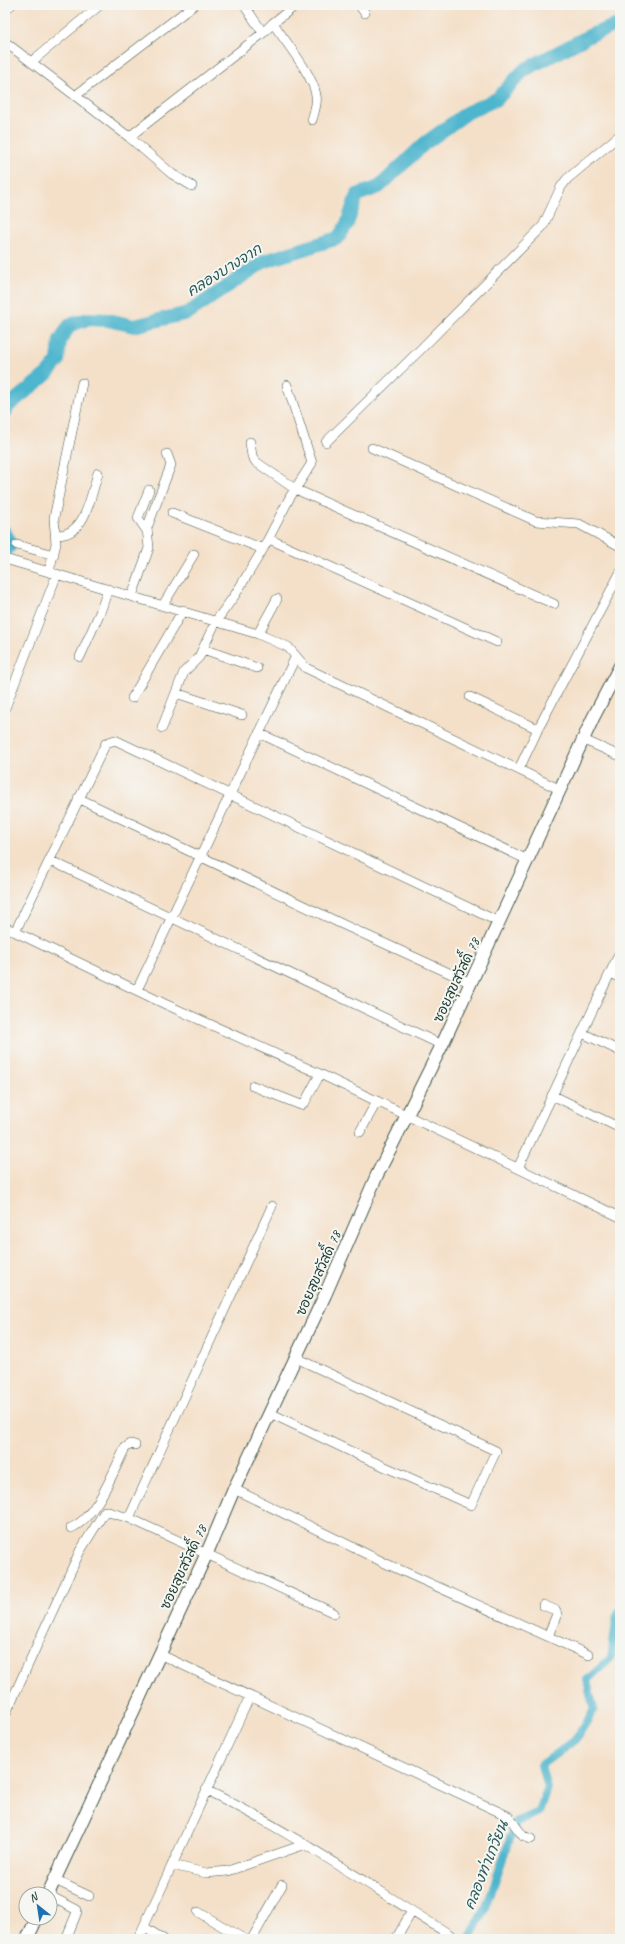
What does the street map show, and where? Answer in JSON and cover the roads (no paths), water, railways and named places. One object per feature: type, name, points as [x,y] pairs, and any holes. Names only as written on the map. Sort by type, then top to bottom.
[{"type":"street","points":[[5,10],[11,5]]},
{"type":"street","points":[[30,62],[100,5]]},
{"type":"street","points":[[75,96],[194,5]]},
{"type":"street","points":[[244,5],[263,33]]},
{"type":"street","points":[[128,136],[263,33],[273,22],[296,5]]},
{"type":"street","points":[[359,5],[365,13]]},
{"type":"street","points":[[273,22],[315,88],[316,105],[312,120]]},
{"type":"street","points":[[5,42],[128,136],[172,174],[192,186]]},
{"type":"street","points":[[326,442],[544,226],[560,187],[567,179],[620,135]]},
{"type":"street","points":[[5,708],[53,572],[56,534],[54,518],[82,383]]},
{"type":"street","points":[[162,728],[184,672],[196,661],[216,621],[235,595],[263,549],[295,489],[312,463],[287,385]]},
{"type":"street","points":[[250,442],[252,456],[256,462],[295,489],[554,604]]},
{"type":"street","points":[[372,448],[536,521],[579,524],[620,546]]},
{"type":"street","points":[[132,596],[148,553],[149,548],[147,531],[171,465],[168,454]]},
{"type":"street","points":[[56,534],[69,533],[83,518],[98,473]]},
{"type":"street","points":[[147,531],[138,518],[149,490]]},
{"type":"street","points":[[172,513],[263,549]]},
{"type":"street","points":[[269,539],[497,642]]},
{"type":"street","points":[[17,545],[54,555]]},
{"type":"street","points":[[163,605],[194,554]]},
{"type":"street","points":[[6,559],[183,610],[258,634],[288,647],[306,668],[561,790]]},
{"type":"street","points":[[519,769],[538,729],[620,573]]},
{"type":"street","points":[[80,656],[101,610],[108,588]]},
{"type":"street","points":[[258,634],[278,600]]},
{"type":"street","points":[[132,698],[183,610]]},
{"type":"street","points":[[203,649],[257,668]]},
{"type":"street","points":[[137,990],[296,656]]},
{"type":"street","name":"ซอยสุขสวัสดิ์ 78","points":[[52,1886],[207,1553],[234,1489],[296,1358],[377,1175],[442,1045],[620,666]]},
{"type":"street","points":[[176,693],[242,715]]},
{"type":"street","points":[[470,697],[538,729]]},
{"type":"street","points":[[259,733],[528,860]]},
{"type":"street","points":[[15,932],[78,798],[106,743],[111,740],[115,740],[499,922]]},
{"type":"street","points":[[584,740],[620,756]]},
{"type":"street","points":[[78,798],[338,922],[471,983]]},
{"type":"street","points":[[49,860],[442,1045]]},
{"type":"street","points":[[5,927],[137,990],[320,1074],[620,1217]]},
{"type":"street","points":[[518,1168],[620,952]]},
{"type":"street","points":[[610,973],[620,977]]},
{"type":"street","points":[[582,1033],[620,1051]]},
{"type":"street","points":[[253,1086],[301,1105],[305,1102],[320,1074]]},
{"type":"street","points":[[552,1095],[620,1128]]},
{"type":"street","points":[[360,1132],[377,1101]]},
{"type":"street","points":[[129,1518],[272,1206]]},
{"type":"street","points":[[270,1413],[354,1453],[470,1505],[496,1451],[296,1358]]},
{"type":"street","points":[[71,1528],[86,1519],[125,1448],[131,1444],[135,1444]]},
{"type":"street","points":[[234,1489],[387,1564],[589,1654]]},
{"type":"street","points":[[96,1503],[105,1511],[129,1518],[334,1613]]},
{"type":"street","points":[[5,1715],[78,1555],[105,1511]]},
{"type":"street","points":[[542,1605],[555,1610],[557,1614],[548,1636]]},
{"type":"street","points":[[159,1654],[503,1813],[513,1821],[527,1838]]},
{"type":"street","points":[[138,1939],[250,1696]]},
{"type":"street","points":[[206,1790],[256,1814],[452,1936]]},
{"type":"street","points":[[172,1865],[206,1874],[228,1871],[306,1844]]},
{"type":"street","points":[[54,1880],[89,1896]]},
{"type":"street","points":[[252,1939],[282,1885]]},
{"type":"street","points":[[58,1900],[77,1910],[66,1939]]},
{"type":"street","points":[[396,1939],[412,1911]]},
{"type":"street","points":[[198,1912],[244,1939]]},
{"type":"street","points":[[27,1939],[33,1926]]},
{"type":"street","points":[[144,1927],[163,1939]]},
{"type":"waterway","name":"คลองบางจาก","points":[[5,412],[8,406],[47,374],[58,361],[60,340],[70,325],[88,319],[108,320],[134,326],[188,313],[265,261],[338,238],[347,224],[357,195],[379,187],[424,144],[468,112],[497,99],[524,70],[593,34],[620,24]]},
{"type":"waterway","name":"คลองบางจาก","points":[[5,533],[11,544],[5,551]]},
{"type":"waterway","name":"คลองท่าเกวียน","points":[[469,1939],[486,1907],[516,1822],[539,1812],[547,1788],[541,1765],[575,1740],[594,1710],[587,1680],[611,1658],[617,1615],[620,1610]]}]
